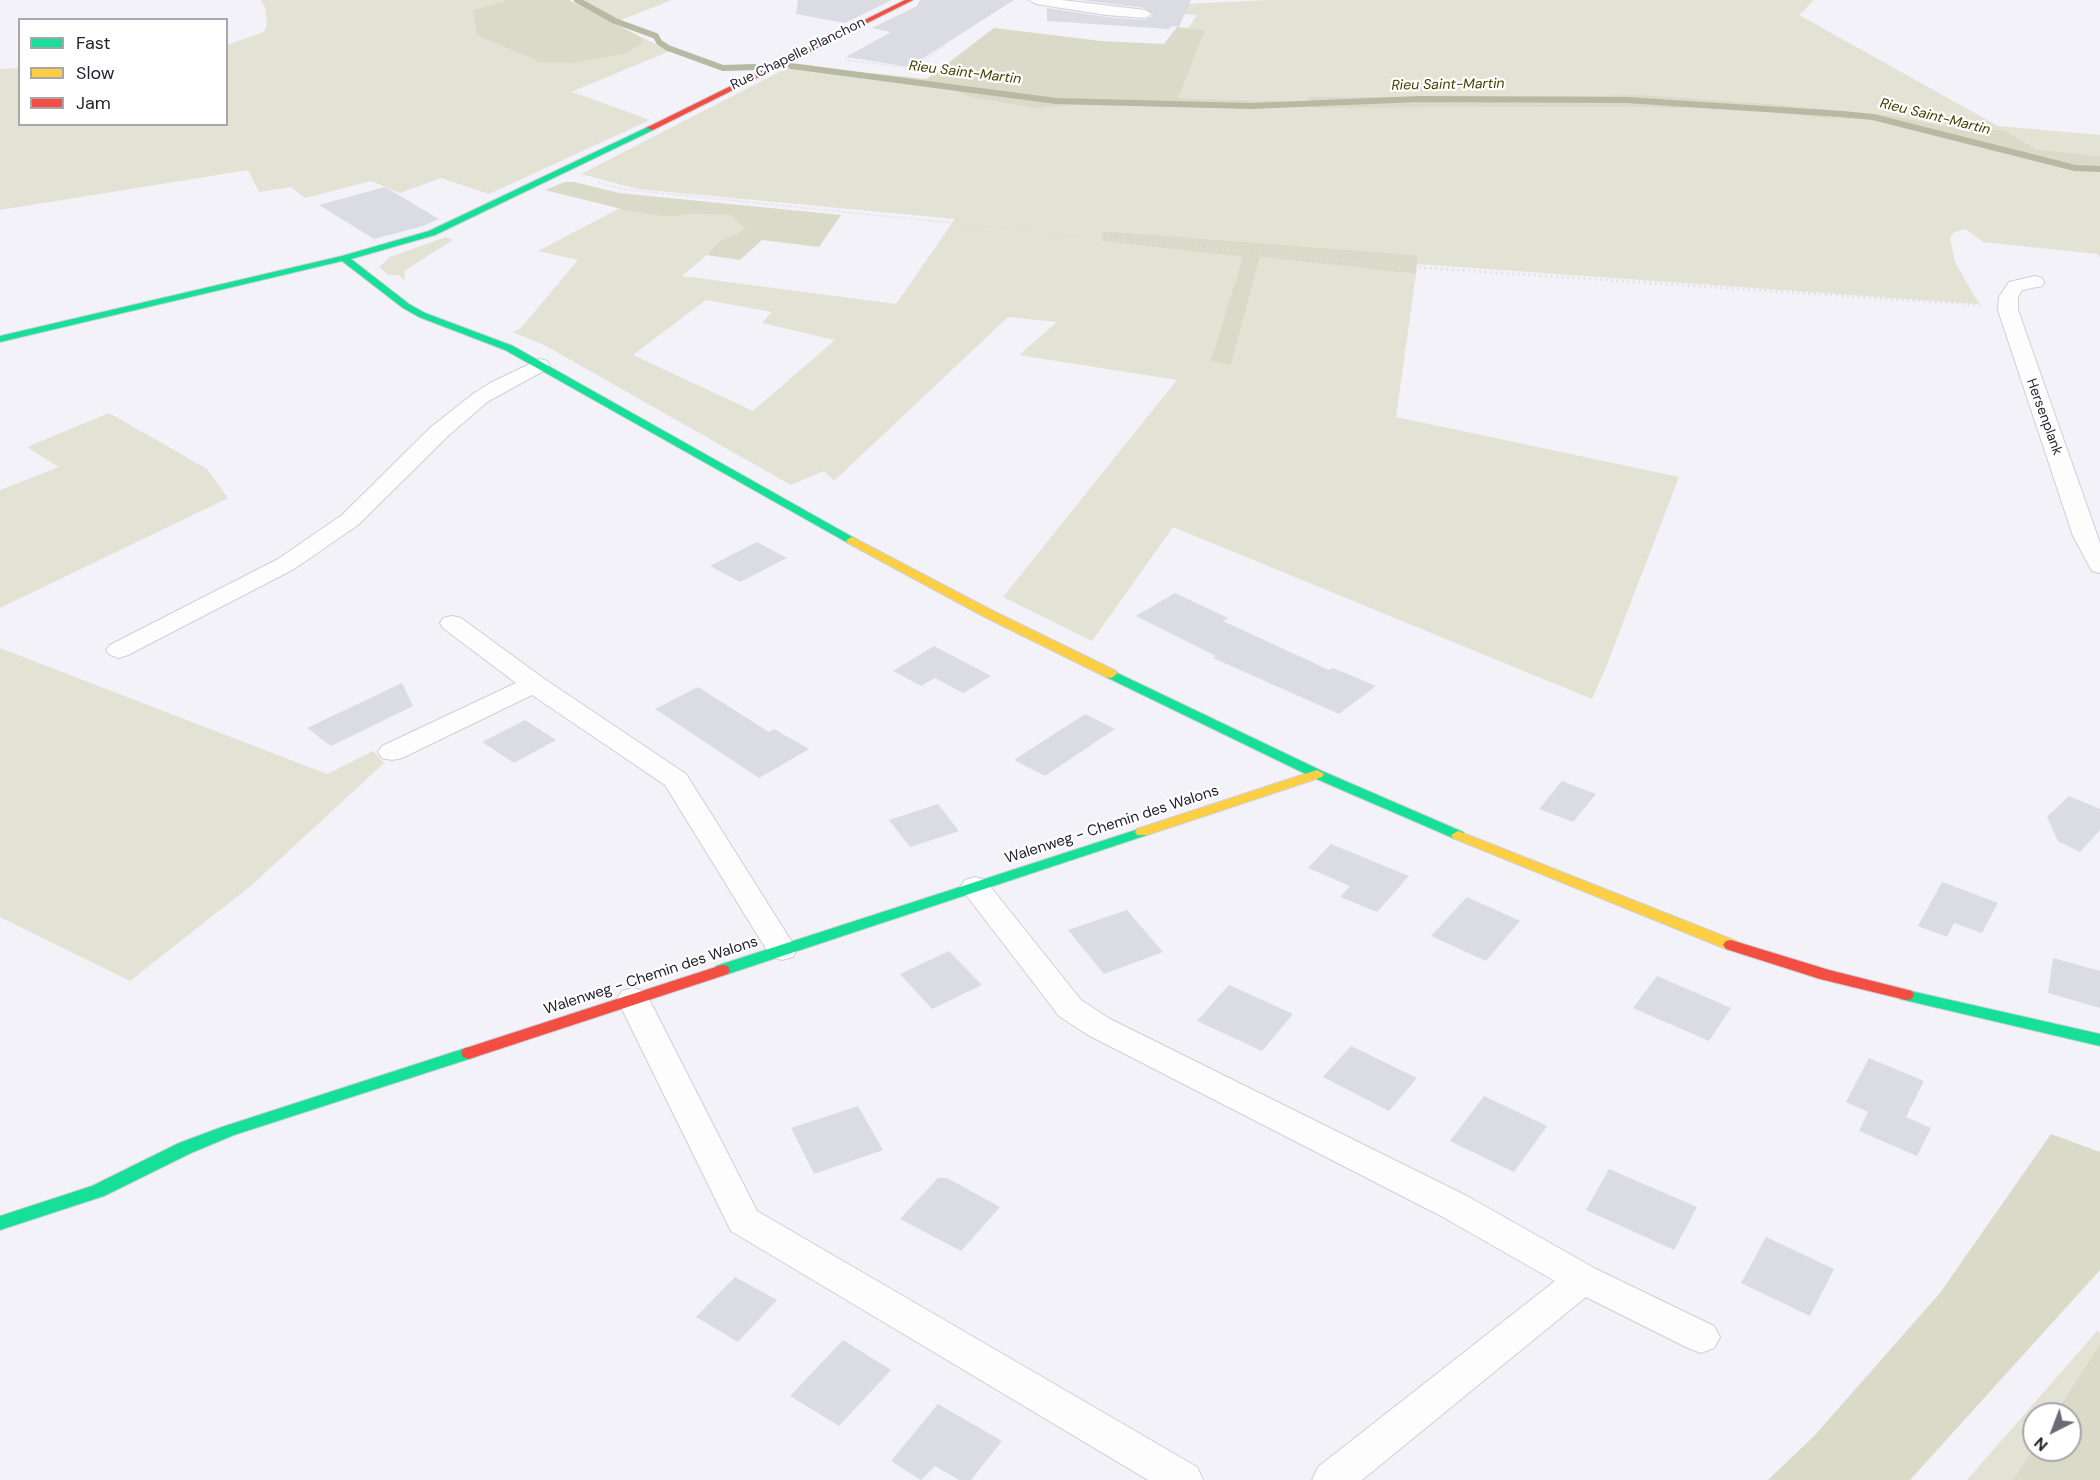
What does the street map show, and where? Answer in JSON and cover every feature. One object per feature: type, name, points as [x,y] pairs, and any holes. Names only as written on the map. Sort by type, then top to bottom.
[{"type":"street","name":"Rue Chapelle Planchon","points":[[0,339],[344,258],[432,233],[910,0]]},
{"type":"street","points":[[1036,0],[1106,11],[1145,14]]},
{"type":"street","points":[[344,258],[406,306],[422,315],[492,341],[540,365],[817,523],[987,613],[1317,774],[1436,826],[1725,943],[1826,975],[1976,1013],[2100,1040]]},
{"type":"street","points":[[2008,310],[2008,297],[2016,286],[2034,282]]},
{"type":"street","name":"Hersenplank","points":[[2008,310],[2085,536],[2100,566]]},
{"type":"street","points":[[119,650],[286,564],[350,520],[439,432],[480,398],[540,365]]},
{"type":"street","points":[[452,623],[534,684],[676,780],[782,950]]},
{"type":"street","points":[[392,752],[534,684]]},
{"type":"street","name":"Walenweg - Chemin des Walons","points":[[0,1223],[98,1191],[185,1148],[228,1131],[1317,774]]},
{"type":"street","points":[[975,887],[1070,1008],[1089,1021],[1454,1206],[1584,1279],[1701,1337]]},
{"type":"street","points":[[633,999],[744,1221],[1183,1480]]},
{"type":"street","points":[[1332,1480],[1584,1279]]},
{"type":"path","points":[[449,24],[582,95],[655,124]]},
{"type":"path","points":[[906,54],[957,25]]},
{"type":"path","points":[[847,55],[840,60],[912,68],[945,45],[926,42],[922,36]]},
{"type":"path","points":[[563,170],[621,189],[933,222],[1396,266],[1960,303],[1996,306],[2008,310]]},
{"type":"shaded area","points":[[260,0],[508,0],[473,10],[644,43],[639,36],[670,51],[571,92],[650,120],[489,194],[441,178],[400,193],[371,181],[305,198],[291,187],[259,192],[248,170],[0,210],[0,69],[18,68],[18,126],[228,126],[228,45],[264,32],[267,24],[265,7]]},
{"type":"shaded area","points":[[577,0],[672,0],[618,21]]},
{"type":"shaded area","points":[[1270,0],[1814,0],[1799,15],[1998,126],[2100,135],[2100,156],[2036,149],[2004,130],[1966,130],[1888,115],[1772,104],[1642,95],[1308,97],[1313,108],[1633,107],[1753,110],[1822,118],[1878,120],[1943,133],[2066,169],[2100,172],[2100,257],[2097,254],[1983,242],[1966,229],[1954,232],[1950,238],[1955,262],[1979,304],[1417,264],[1417,255],[1103,231],[1101,241],[1244,257],[1212,361],[1231,365],[1260,257],[1416,274],[1396,417],[1679,477],[1592,699],[1173,527],[1092,641],[1003,597],[1177,380],[1019,355],[1057,322],[1008,317],[834,481],[824,471],[791,485],[546,346],[513,332],[521,328],[578,260],[538,251],[620,208],[670,217],[687,214],[731,215],[746,228],[738,234],[719,241],[707,255],[682,276],[896,304],[955,219],[638,189],[581,174],[789,67],[1163,105],[1280,107],[1260,100],[1177,98],[1205,30],[1188,28],[1197,15],[1143,11],[1146,3],[1162,5]],"holes":[[[706,300],[772,312],[762,323],[835,340],[753,411],[633,355]]]},
{"type":"shaded area","points":[[446,237],[453,240],[404,271],[405,280],[398,275],[388,275],[379,267],[390,257]]},
{"type":"shaded area","points":[[109,413],[207,469],[228,498],[0,608],[0,490],[59,467],[27,447]]},
{"type":"shaded area","points":[[0,648],[327,774],[373,751],[384,763],[253,884],[130,981],[0,917]]},
{"type":"shaded area","points":[[2097,1331],[2100,1333],[2100,1344],[2063,1402],[2035,1402]]},
{"type":"shaded area","points":[[2022,1417],[2022,1462],[2024,1462],[2013,1480],[1967,1480]]},
{"type":"green space","points":[[508,0],[569,0],[639,36],[644,42],[624,54],[573,63],[540,62],[477,35],[473,10]]},
{"type":"green space","points":[[1177,27],[1205,30],[1178,98],[1277,101],[1281,107],[1072,105],[1035,108],[972,97],[953,90],[789,67],[792,65],[927,79],[994,28],[1101,41],[1164,44]]},
{"type":"green space","points":[[1642,95],[1888,115],[1966,130],[2004,130],[2036,149],[2100,156],[2100,172],[2066,169],[1996,150],[1967,139],[1878,120],[1822,118],[1753,110],[1633,107],[1313,108],[1307,97]]},
{"type":"green space","points":[[565,182],[619,193],[841,215],[819,247],[762,240],[740,260],[707,255],[719,241],[738,234],[745,228],[731,215],[687,214],[670,217],[630,211],[545,190]]},
{"type":"green space","points":[[1103,231],[1417,255],[1416,274],[1260,257],[1231,365],[1211,361],[1243,257],[1101,241]]},
{"type":"green space","points":[[2051,1134],[2100,1152],[2100,1270],[1910,1480],[1768,1480],[1815,1435],[1940,1293]]},
{"type":"green space","points":[[2100,1344],[2100,1480],[2013,1480],[2024,1462],[2082,1462],[2082,1402],[2063,1402]]},
{"type":"building","points":[[798,0],[892,0],[845,23],[796,14]]},
{"type":"building","points":[[920,0],[1014,0],[909,67],[846,57],[891,32],[872,28],[917,6]]},
{"type":"building","points":[[1081,0],[1191,0],[1179,27],[1172,26],[1169,29],[1047,21],[1047,8],[1145,20],[1154,15],[1145,8]]},
{"type":"building","points":[[385,187],[439,219],[423,226],[374,239],[319,205]]},
{"type":"building","points":[[757,542],[787,558],[740,582],[710,566]]},
{"type":"building","points":[[1175,593],[1228,618],[1223,621],[1329,670],[1333,668],[1376,686],[1339,714],[1213,658],[1216,656],[1136,616]]},
{"type":"building","points":[[934,646],[991,676],[963,693],[935,678],[921,686],[893,671]]},
{"type":"building","points":[[402,683],[413,706],[331,746],[307,728]]},
{"type":"building","points":[[698,687],[769,732],[774,729],[809,749],[759,778],[655,709]]},
{"type":"building","points":[[1085,714],[1115,729],[1045,776],[1014,760]]},
{"type":"building","points":[[525,720],[556,740],[514,763],[482,742]]},
{"type":"building","points":[[1562,781],[1596,794],[1573,822],[1539,809]]},
{"type":"building","points":[[2069,796],[2100,809],[2100,830],[2080,852],[2058,841],[2047,817]]},
{"type":"building","points":[[938,804],[959,831],[910,847],[889,820]]},
{"type":"building","points":[[1331,844],[1409,876],[1377,912],[1340,897],[1350,886],[1308,868]]},
{"type":"building","points":[[1942,882],[1998,903],[1982,933],[1954,923],[1947,937],[1918,926]]},
{"type":"building","points":[[1467,897],[1520,921],[1486,961],[1431,936]]},
{"type":"building","points":[[1127,910],[1163,952],[1104,974],[1068,930]]},
{"type":"building","points":[[949,951],[982,985],[932,1009],[900,974]]},
{"type":"building","points":[[2053,958],[2100,971],[2100,1008],[2048,993]]},
{"type":"building","points":[[1657,976],[1731,1008],[1709,1041],[1633,1008]]},
{"type":"building","points":[[1229,985],[1293,1014],[1262,1051],[1197,1021]]},
{"type":"building","points":[[1351,1046],[1417,1078],[1389,1111],[1323,1077]]},
{"type":"building","points":[[1869,1058],[1924,1081],[1906,1117],[1931,1128],[1917,1156],[1859,1131],[1868,1112],[1846,1102]]},
{"type":"building","points":[[1484,1096],[1547,1126],[1514,1172],[1450,1141]]},
{"type":"building","points":[[858,1106],[883,1150],[814,1174],[791,1128]]},
{"type":"building","points":[[1609,1169],[1697,1207],[1674,1250],[1586,1210]]},
{"type":"building","points":[[938,1178],[947,1178],[1000,1207],[961,1251],[900,1219]]},
{"type":"building","points":[[1766,1237],[1834,1269],[1810,1316],[1741,1283]]},
{"type":"building","points":[[735,1277],[777,1300],[738,1342],[696,1317]]},
{"type":"building","points":[[843,1340],[891,1370],[839,1426],[790,1396]]},
{"type":"building","points":[[938,1404],[1002,1441],[971,1480],[959,1480],[935,1466],[921,1480],[891,1461]]},
{"type":"waterway","name":"Rieu Saint-Martin","points":[[577,0],[615,21],[656,36],[659,42],[668,48],[723,68],[754,67]]},
{"type":"waterway","name":"Rieu Saint-Martin","points":[[791,66],[1056,101],[1251,106],[1420,99],[1626,100],[1842,114],[1873,117],[2075,168],[2100,169]]},
{"type":"traffic: fast","points":[[0,339],[344,258],[432,233],[650,128]]},
{"type":"traffic: fast","points":[[344,258],[406,306],[422,315],[509,348],[852,541]]},
{"type":"traffic: fast","points":[[1111,674],[1317,774],[1458,835]]},
{"type":"traffic: fast","points":[[722,970],[1142,832]]},
{"type":"traffic: fast","points":[[1906,995],[2100,1040]]},
{"type":"traffic: fast","points":[[0,1223],[98,1191],[185,1148],[228,1131],[469,1053]]},
{"type":"traffic: slow","points":[[852,541],[987,613],[1111,674]]},
{"type":"traffic: slow","points":[[1142,832],[1317,774]]},
{"type":"traffic: slow","points":[[1458,835],[1731,945]]},
{"type":"traffic: jam","points":[[650,128],[910,0]]},
{"type":"traffic: jam","points":[[1731,945],[1826,975],[1906,995]]},
{"type":"traffic: jam","points":[[469,1053],[722,970]]}]
